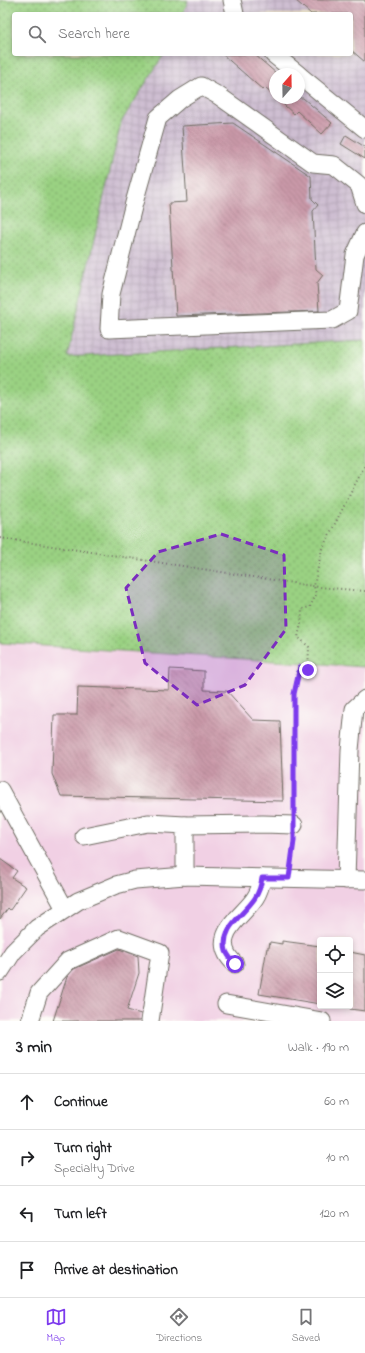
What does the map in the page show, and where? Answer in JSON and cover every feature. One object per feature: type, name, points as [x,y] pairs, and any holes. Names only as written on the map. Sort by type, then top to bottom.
[{"type":"street","points":[[232,0],[235,12]]},
{"type":"street","points":[[275,56],[290,68]]},
{"type":"street","points":[[305,81],[365,129]]},
{"type":"street","points":[[365,204],[359,186],[334,165],[313,163],[220,96],[200,86],[180,99],[158,118],[134,203],[111,294],[109,329],[332,320],[348,311],[355,255],[365,234]]},
{"type":"street","points":[[346,880],[350,750],[354,709],[365,699]]},
{"type":"street","points":[[0,790],[65,909]]},
{"type":"street","points":[[84,836],[148,823],[186,825],[294,825]]},
{"type":"street","points":[[185,876],[186,825]]},
{"type":"street","points":[[0,972],[13,952],[36,928],[78,900],[116,885],[135,880],[185,876],[365,880]]},
{"type":"street","points":[[235,964],[227,953],[225,944],[226,936],[229,928],[255,899],[261,885],[262,878]]},
{"type":"street","points":[[30,1021],[39,993],[68,961],[119,938],[160,952],[150,1021]]},
{"type":"street","points":[[226,1004],[322,1021]]},
{"type":"path","points":[[289,878],[294,841],[294,694],[300,667],[308,670],[309,646],[298,637],[302,609],[310,607],[316,595],[314,586],[322,549],[365,465]]},
{"type":"path","points":[[0,538],[314,586],[365,591]]},
{"type":"highlighted area","points":[[221,534],[284,555],[286,629],[245,685],[197,705],[145,663],[126,588],[158,552]]},
{"type":"shaded area","points":[[188,0],[365,0],[365,340],[67,357],[121,122],[163,56],[353,56],[353,12],[184,12]]},
{"type":"shaded area","points":[[0,643],[365,667],[365,1021],[0,1021]]},
{"type":"green space","points":[[0,0],[188,0],[184,12],[12,12],[12,56],[163,56],[121,122],[67,357],[365,340],[365,667],[0,643]]},
{"type":"building","points":[[295,0],[365,0],[365,62],[353,52],[353,12],[309,12]]},
{"type":"building","points":[[224,56],[256,56],[270,68],[269,92],[265,88],[263,90]]},
{"type":"building","points":[[305,100],[332,123],[322,134],[297,111],[294,114],[283,104],[305,104]]},
{"type":"building","points":[[233,123],[311,176],[312,199],[318,205],[313,211],[316,269],[323,275],[317,283],[319,311],[176,316],[169,203],[187,202],[182,126]]},
{"type":"building","points":[[346,135],[365,147],[365,159],[341,144]]},
{"type":"building","points":[[170,669],[204,671],[204,690],[227,691],[253,720],[280,721],[283,801],[61,796],[52,774],[54,715],[77,715],[78,687],[169,690]]},
{"type":"building","points":[[0,859],[17,871],[12,878],[26,887],[10,910],[8,908],[0,919]]},
{"type":"building","points":[[282,941],[317,946],[317,1004],[259,994],[267,948],[269,948],[270,942],[282,944]]},
{"type":"building","points":[[119,949],[138,956],[139,973],[127,1010],[141,1014],[140,1021],[53,1021],[67,977],[74,969]]},
{"type":"building","points":[[353,953],[365,955],[365,1011],[350,1009],[353,1009]]},
{"type":"route","points":[[235,964],[227,953],[225,944],[229,928],[255,899],[261,885],[262,878],[289,878],[294,841],[294,694],[300,667],[308,670]]}]
